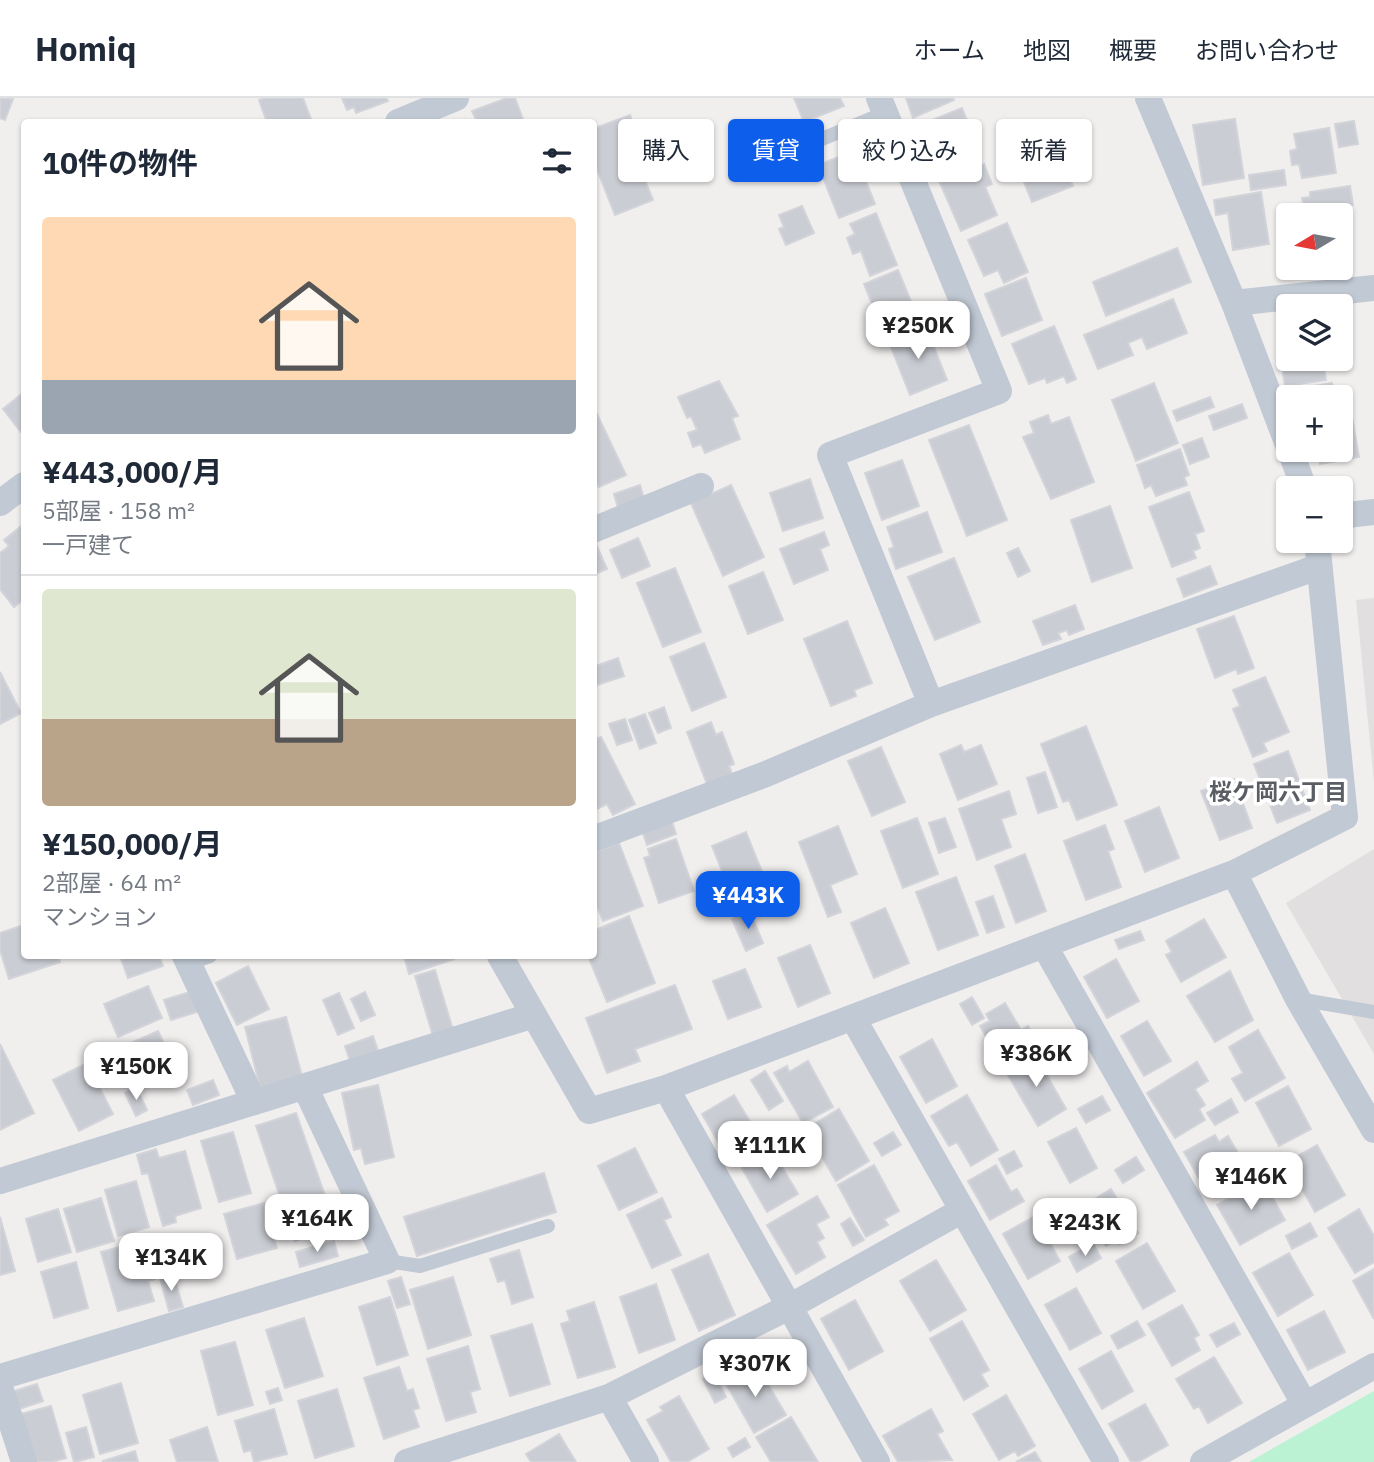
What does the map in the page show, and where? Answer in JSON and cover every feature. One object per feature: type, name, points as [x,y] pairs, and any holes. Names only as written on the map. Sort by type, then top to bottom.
[{"type":"street","points":[[405,119],[456,98]]},
{"type":"street","points":[[1148,98],[1234,303],[1276,413]]},
{"type":"street","points":[[882,106],[999,391],[830,455],[931,704]]},
{"type":"street","points":[[1234,303],[1374,288]]},
{"type":"street","points":[[597,528],[701,486]]},
{"type":"street","points":[[0,503],[21,487]]},
{"type":"street","points":[[1353,514],[1374,512]]},
{"type":"street","points":[[502,959],[589,1111],[666,1087],[853,1018],[1234,873],[1345,817],[1317,553]]},
{"type":"street","points":[[597,838],[766,775],[931,704],[1318,567]]},
{"type":"street","points":[[1234,873],[1298,999],[1374,1130]]},
{"type":"street","points":[[1044,945],[1304,1405]]},
{"type":"street","points":[[195,959],[253,1100]]},
{"type":"street","points":[[0,1181],[253,1100],[305,1087],[534,1015]]},
{"type":"street","points":[[853,1018],[1106,1462]]},
{"type":"street","points":[[0,1377],[387,1261],[305,1087]]},
{"type":"street","points":[[666,1087],[877,1462]]},
{"type":"street","points":[[412,1461],[609,1397],[789,1307],[961,1211]]},
{"type":"street","points":[[1203,1462],[1374,1366]]},
{"type":"street","points":[[0,1387],[24,1462]]},
{"type":"street","points":[[609,1397],[646,1462]]},
{"type":"lane","points":[[824,134],[882,106]]},
{"type":"lane","points":[[1298,999],[1374,1012]]},
{"type":"lane","points":[[387,1261],[421,1266],[548,1226]]},
{"type":"shaded area","points":[[1374,598],[1374,783],[1356,600]]},
{"type":"shaded area","points":[[1374,849],[1374,1054],[1286,903]]},
{"type":"green space","points":[[1374,1391],[1374,1462],[1249,1462]]},
{"type":"building","points":[[0,98],[13,99],[5,120],[0,118]]},
{"type":"building","points":[[303,98],[311,119],[266,119],[259,100]]},
{"type":"building","points":[[342,98],[386,98],[388,101],[356,113],[354,107],[347,110]]},
{"type":"building","points":[[507,98],[515,98],[523,119],[476,119],[472,111]]},
{"type":"building","points":[[794,98],[840,98],[844,106],[812,119],[803,119]]},
{"type":"building","points":[[906,98],[953,98],[954,100],[913,118]]},
{"type":"building","points":[[962,108],[966,119],[934,119]]},
{"type":"building","points":[[1235,119],[1244,178],[1203,185],[1193,125]]},
{"type":"building","points":[[618,120],[618,182],[646,182],[653,200],[615,215],[597,169],[597,127]]},
{"type":"building","points":[[1354,121],[1358,144],[1339,147],[1335,124]]},
{"type":"building","points":[[1329,128],[1336,173],[1302,178],[1299,164],[1292,165],[1290,151],[1297,149],[1294,134]]},
{"type":"building","points":[[838,157],[838,182],[866,182],[875,204],[839,218],[824,180],[824,163]]},
{"type":"building","points":[[984,164],[992,184],[985,187],[997,215],[961,231],[940,183],[982,182]]},
{"type":"building","points":[[1284,170],[1286,185],[1251,190],[1249,175]]},
{"type":"building","points":[[1024,182],[1071,182],[1073,186],[1032,202]]},
{"type":"building","points":[[1350,186],[1353,203],[1303,203],[1302,198],[1310,197],[1310,192]]},
{"type":"building","points":[[1261,192],[1269,244],[1233,250],[1228,213],[1216,215],[1214,200]]},
{"type":"building","points":[[802,206],[814,233],[786,245],[779,229],[784,227],[779,215]]},
{"type":"building","points":[[876,213],[897,265],[870,276],[861,251],[853,254],[847,238],[855,234],[850,224]]},
{"type":"building","points":[[1007,223],[1028,272],[1004,283],[998,270],[984,276],[968,240]]},
{"type":"building","points":[[1177,248],[1191,282],[1106,316],[1093,282]]},
{"type":"building","points":[[898,270],[921,326],[887,340],[864,284]]},
{"type":"building","points":[[1026,278],[1042,320],[1002,336],[985,294]]},
{"type":"building","points":[[1173,299],[1187,333],[1147,349],[1142,337],[1128,343],[1133,355],[1098,369],[1084,335]]},
{"type":"building","points":[[1054,326],[1076,379],[1067,383],[1064,376],[1047,383],[1045,378],[1029,384],[1012,344]]},
{"type":"building","points":[[926,327],[947,380],[910,395],[889,342]]},
{"type":"building","points":[[1283,371],[1325,371],[1326,380],[1285,385]]},
{"type":"building","points":[[719,381],[738,416],[732,418],[740,439],[705,453],[701,444],[693,447],[688,433],[697,430],[691,416],[687,418],[678,397]]},
{"type":"building","points":[[1154,383],[1178,443],[1136,461],[1112,400]]},
{"type":"building","points":[[21,394],[21,432],[3,409]]},
{"type":"building","points":[[1210,397],[1214,407],[1177,421],[1173,411]]},
{"type":"building","points":[[1242,404],[1247,418],[1214,430],[1209,416]]},
{"type":"building","points":[[597,414],[626,475],[599,487],[597,483]]},
{"type":"building","points":[[1048,415],[1051,424],[1069,417],[1094,482],[1051,499],[1023,437],[1034,433],[1030,422]]},
{"type":"building","points":[[1353,423],[1359,457],[1353,458]]},
{"type":"building","points":[[969,425],[1007,520],[967,536],[929,440]]},
{"type":"building","points":[[1202,438],[1209,457],[1190,464],[1183,445]]},
{"type":"building","points":[[1180,449],[1189,475],[1184,477],[1187,485],[1156,496],[1151,485],[1145,488],[1137,465]]},
{"type":"building","points":[[902,460],[919,506],[882,520],[865,473]]},
{"type":"building","points":[[810,479],[823,518],[783,531],[770,493]]},
{"type":"building","points":[[640,485],[644,499],[618,508],[614,494]]},
{"type":"building","points":[[731,485],[764,557],[723,576],[691,503]]},
{"type":"building","points":[[1189,492],[1204,531],[1195,534],[1200,548],[1193,551],[1196,558],[1172,567],[1149,507]]},
{"type":"building","points":[[1110,506],[1132,568],[1092,582],[1071,520]]},
{"type":"building","points":[[927,512],[942,552],[896,569],[889,549],[894,547],[887,527]]},
{"type":"building","points":[[21,526],[21,601],[14,607],[0,589],[0,553],[9,546],[4,540]]},
{"type":"building","points":[[824,532],[829,545],[820,549],[828,570],[794,584],[780,549]]},
{"type":"building","points":[[638,538],[650,566],[622,578],[610,550]]},
{"type":"building","points":[[597,546],[607,569],[597,573]]},
{"type":"building","points":[[1018,548],[1030,571],[1018,577],[1007,553]]},
{"type":"building","points":[[954,558],[980,622],[935,640],[908,577]]},
{"type":"building","points":[[1210,566],[1217,584],[1184,597],[1177,579]]},
{"type":"building","points":[[675,568],[701,632],[663,647],[637,583]]},
{"type":"building","points":[[763,572],[783,620],[748,634],[729,586]]},
{"type":"building","points":[[1075,605],[1084,629],[1069,635],[1067,630],[1058,633],[1061,639],[1043,645],[1033,621]]},
{"type":"building","points":[[1234,616],[1254,668],[1238,674],[1236,669],[1215,678],[1197,629]]},
{"type":"building","points":[[847,621],[872,683],[854,690],[856,696],[831,706],[804,639]]},
{"type":"building","points":[[704,643],[726,697],[692,711],[670,657]]},
{"type":"building","points":[[618,658],[624,676],[597,685],[597,666]]},
{"type":"building","points":[[0,672],[21,713],[0,724]]},
{"type":"building","points":[[1265,677],[1289,732],[1263,743],[1267,751],[1253,757],[1233,709],[1240,706],[1233,690]]},
{"type":"building","points":[[664,707],[671,728],[658,733],[649,713]]},
{"type":"building","points":[[645,714],[656,743],[640,749],[629,720]]},
{"type":"building","points":[[625,719],[632,740],[617,745],[609,724]]},
{"type":"building","points":[[711,722],[716,735],[722,732],[734,764],[729,766],[732,774],[707,784],[687,732]]},
{"type":"building","points":[[1086,726],[1117,805],[1077,820],[1069,800],[1063,802],[1041,744]]},
{"type":"building","points":[[601,737],[635,804],[613,815],[607,804],[597,809],[597,738]]},
{"type":"building","points":[[961,745],[964,752],[981,745],[997,784],[958,800],[940,754]]},
{"type":"building","points":[[881,747],[905,802],[872,816],[848,761]]},
{"type":"building","points":[[1288,751],[1310,810],[1277,823],[1254,764]]},
{"type":"building","points":[[1045,772],[1057,807],[1038,813],[1027,778]]},
{"type":"building","points":[[1234,779],[1252,828],[1220,840],[1201,791]]},
{"type":"building","points":[[1009,791],[1016,814],[1001,819],[1011,847],[977,860],[959,809]]},
{"type":"building","points":[[1159,807],[1179,858],[1145,872],[1125,821]]},
{"type":"building","points":[[917,818],[938,874],[903,888],[881,831]]},
{"type":"building","points":[[945,818],[956,847],[939,853],[929,823]]},
{"type":"building","points":[[672,822],[676,834],[647,845],[643,833]]},
{"type":"building","points":[[1105,825],[1114,849],[1108,851],[1121,887],[1086,900],[1064,841]]},
{"type":"building","points":[[838,826],[857,874],[830,885],[841,912],[828,917],[799,842]]},
{"type":"building","points":[[746,832],[771,894],[737,908],[712,846]]},
{"type":"building","points":[[676,839],[694,891],[659,903],[644,858],[650,856],[648,849]]},
{"type":"building","points":[[619,843],[643,906],[603,921],[597,906],[597,851]]},
{"type":"building","points":[[1025,854],[1046,911],[1016,923],[995,866]]},
{"type":"building","points":[[956,877],[978,935],[938,950],[916,892]]},
{"type":"building","points":[[993,896],[1004,927],[987,933],[976,902]]},
{"type":"building","points":[[885,908],[909,963],[874,978],[851,923]]},
{"type":"building","points":[[750,912],[763,943],[746,951],[732,919]]},
{"type":"building","points":[[629,916],[655,983],[607,1002],[589,959],[597,959],[597,929]]},
{"type":"building","points":[[1204,919],[1226,957],[1181,982],[1166,955],[1172,952],[1166,941]]},
{"type":"building","points":[[21,926],[21,959],[59,959],[60,962],[9,979],[0,950],[0,933]]},
{"type":"building","points":[[1140,931],[1144,940],[1119,949],[1115,940]]},
{"type":"building","points":[[810,945],[830,993],[798,1007],[778,958]]},
{"type":"building","points":[[121,959],[160,959],[163,966],[128,978]]},
{"type":"building","points":[[405,959],[454,959],[409,974]]},
{"type":"building","points":[[1116,959],[1139,1001],[1107,1018],[1084,977]]},
{"type":"building","points":[[248,966],[269,1009],[237,1025],[216,983]]},
{"type":"building","points":[[745,969],[761,1007],[728,1019],[713,981]]},
{"type":"building","points":[[435,970],[453,1030],[433,1036],[415,976]]},
{"type":"building","points":[[1230,971],[1253,1020],[1215,1042],[1187,996]]},
{"type":"building","points":[[675,985],[692,1029],[635,1049],[640,1061],[607,1073],[586,1018]]},
{"type":"building","points":[[148,986],[162,1018],[118,1037],[104,1004]]},
{"type":"building","points":[[193,991],[200,1011],[171,1020],[164,1000]]},
{"type":"building","points":[[365,992],[375,1015],[361,1021],[351,999]]},
{"type":"building","points":[[339,993],[354,1028],[338,1035],[323,1000]]},
{"type":"building","points":[[972,997],[984,1018],[972,1025],[960,1004]]},
{"type":"building","points":[[1005,1003],[1021,1030],[1028,1026],[1039,1045],[1003,1066],[980,1026],[990,1021],[986,1014]]},
{"type":"building","points":[[286,1017],[302,1076],[260,1087],[245,1027]]},
{"type":"building","points":[[1147,1021],[1171,1061],[1144,1076],[1121,1036]]},
{"type":"building","points":[[1258,1030],[1285,1078],[1245,1101],[1232,1079],[1243,1073],[1229,1047]]},
{"type":"building","points":[[158,1031],[177,1071],[141,1087],[122,1047]]},
{"type":"building","points":[[1067,1034],[1077,1050],[1053,1064],[1044,1048]]},
{"type":"building","points":[[373,1036],[378,1051],[350,1061],[345,1046]]},
{"type":"building","points":[[932,1039],[957,1086],[926,1103],[900,1057]]},
{"type":"building","points":[[0,1044],[34,1113],[0,1130]]},
{"type":"building","points":[[1034,1053],[1066,1109],[1038,1126],[1005,1070]]},
{"type":"building","points":[[808,1061],[833,1107],[803,1123],[774,1073],[787,1066],[789,1072]]},
{"type":"building","points":[[1197,1062],[1208,1081],[1195,1089],[1205,1105],[1199,1109],[1205,1120],[1175,1138],[1147,1093]]},
{"type":"building","points":[[87,1063],[113,1114],[79,1131],[53,1080]]},
{"type":"building","points":[[765,1071],[783,1101],[769,1110],[751,1080]]},
{"type":"building","points":[[213,1080],[219,1095],[193,1105],[187,1090]]},
{"type":"building","points":[[378,1085],[394,1157],[365,1164],[361,1148],[354,1150],[342,1093]]},
{"type":"building","points":[[1288,1086],[1311,1129],[1279,1146],[1256,1103]]},
{"type":"building","points":[[136,1087],[147,1110],[136,1116],[125,1093]]},
{"type":"building","points":[[734,1095],[762,1142],[730,1162],[702,1114]]},
{"type":"building","points":[[967,1095],[998,1150],[971,1166],[957,1142],[949,1146],[931,1116]]},
{"type":"building","points":[[1102,1096],[1110,1110],[1086,1123],[1078,1109]]},
{"type":"building","points":[[1231,1099],[1238,1112],[1215,1125],[1207,1113]]},
{"type":"building","points":[[839,1109],[869,1161],[836,1181],[806,1129]]},
{"type":"building","points":[[296,1113],[329,1207],[319,1210],[324,1224],[310,1229],[312,1235],[295,1241],[256,1126]]},
{"type":"building","points":[[1076,1128],[1097,1168],[1070,1183],[1048,1142]]},
{"type":"building","points":[[233,1132],[251,1193],[219,1202],[201,1141]]},
{"type":"building","points":[[893,1132],[901,1145],[882,1156],[874,1143]]},
{"type":"building","points":[[1215,1135],[1219,1142],[1228,1136],[1238,1153],[1229,1158],[1238,1173],[1206,1191],[1184,1152]]},
{"type":"building","points":[[1317,1145],[1345,1195],[1315,1212],[1287,1162]]},
{"type":"building","points":[[635,1148],[657,1192],[619,1210],[598,1166]]},
{"type":"building","points":[[156,1149],[159,1158],[185,1151],[201,1208],[175,1216],[176,1222],[163,1226],[148,1173],[142,1174],[137,1155]]},
{"type":"building","points":[[772,1150],[798,1194],[767,1212],[742,1168]]},
{"type":"building","points":[[1014,1151],[1022,1166],[1007,1174],[999,1159]]},
{"type":"building","points":[[1136,1157],[1144,1170],[1123,1183],[1115,1170]]},
{"type":"building","points":[[874,1165],[899,1211],[884,1219],[888,1225],[866,1237],[838,1185]]},
{"type":"building","points":[[996,1165],[1011,1192],[1017,1189],[1024,1201],[990,1220],[968,1181]]},
{"type":"building","points":[[544,1173],[556,1212],[417,1256],[404,1217]]},
{"type":"building","points":[[1263,1180],[1285,1220],[1240,1245],[1217,1205]]},
{"type":"building","points":[[136,1181],[149,1227],[118,1236],[105,1190]]},
{"type":"building","points":[[1111,1189],[1138,1233],[1119,1244],[1116,1240],[1106,1246],[1082,1207]]},
{"type":"building","points":[[817,1196],[829,1217],[816,1224],[824,1238],[817,1242],[825,1257],[796,1274],[767,1225]]},
{"type":"building","points":[[101,1198],[114,1241],[77,1252],[64,1209]]},
{"type":"building","points":[[662,1198],[671,1217],[664,1220],[681,1255],[652,1268],[627,1215]]},
{"type":"building","points":[[1057,1200],[1064,1212],[1045,1223],[1039,1211]]},
{"type":"building","points":[[264,1203],[277,1248],[237,1259],[224,1214]]},
{"type":"building","points":[[58,1209],[71,1252],[38,1262],[26,1219]]},
{"type":"building","points":[[1359,1209],[1374,1236],[1374,1262],[1355,1273],[1328,1228]]},
{"type":"building","points":[[1035,1216],[1060,1261],[1028,1279],[1003,1234]]},
{"type":"building","points":[[0,1217],[15,1271],[0,1275]]},
{"type":"building","points":[[850,1218],[864,1240],[853,1246],[841,1224]]},
{"type":"building","points":[[1310,1223],[1317,1236],[1292,1249],[1286,1236]]},
{"type":"building","points":[[145,1240],[155,1279],[148,1281],[154,1301],[118,1311],[101,1252]]},
{"type":"building","points":[[334,1241],[338,1256],[300,1267],[296,1252]]},
{"type":"building","points":[[1093,1243],[1101,1258],[1077,1272],[1069,1257]]},
{"type":"building","points":[[1147,1243],[1175,1291],[1143,1309],[1116,1261]]},
{"type":"building","points":[[519,1250],[533,1297],[512,1304],[505,1280],[498,1282],[490,1259]]},
{"type":"building","points":[[1289,1253],[1313,1295],[1278,1316],[1253,1273]]},
{"type":"building","points":[[708,1254],[735,1315],[699,1331],[672,1270]]},
{"type":"building","points":[[936,1260],[966,1310],[930,1331],[900,1281]]},
{"type":"building","points":[[76,1262],[88,1308],[54,1318],[41,1272]]},
{"type":"building","points":[[1374,1269],[1374,1319],[1353,1281]]},
{"type":"building","points":[[173,1274],[183,1307],[169,1311],[160,1278]]},
{"type":"building","points":[[401,1277],[410,1304],[397,1308],[388,1281]]},
{"type":"building","points":[[453,1277],[471,1335],[428,1349],[410,1290]]},
{"type":"building","points":[[656,1284],[675,1340],[639,1353],[620,1297]]},
{"type":"building","points":[[1076,1288],[1101,1333],[1070,1350],[1045,1305]]},
{"type":"building","points":[[390,1297],[408,1355],[377,1365],[359,1307]]},
{"type":"building","points":[[855,1300],[883,1351],[849,1370],[821,1319]]},
{"type":"building","points":[[594,1302],[615,1367],[578,1378],[561,1324],[570,1321],[567,1311]]},
{"type":"building","points":[[1182,1305],[1199,1335],[1194,1338],[1200,1350],[1172,1366],[1148,1324]]},
{"type":"building","points":[[1324,1311],[1345,1352],[1308,1370],[1287,1330]]},
{"type":"building","points":[[304,1318],[323,1376],[285,1388],[266,1330]]},
{"type":"building","points":[[962,1321],[989,1370],[981,1374],[988,1386],[964,1400],[930,1339]]},
{"type":"building","points":[[1137,1321],[1145,1335],[1118,1349],[1111,1336]]},
{"type":"building","points":[[1234,1323],[1240,1334],[1217,1347],[1210,1335]]},
{"type":"building","points":[[532,1324],[550,1384],[510,1396],[491,1336]]},
{"type":"building","points":[[235,1342],[253,1405],[218,1415],[201,1351]]},
{"type":"building","points":[[468,1346],[480,1389],[470,1392],[476,1412],[446,1421],[427,1359]]},
{"type":"building","points":[[1111,1351],[1133,1391],[1102,1409],[1079,1369]]},
{"type":"building","points":[[1214,1357],[1242,1403],[1208,1423],[1199,1406],[1194,1409],[1176,1379]]},
{"type":"building","points":[[756,1364],[786,1415],[754,1433],[725,1382]]},
{"type":"building","points":[[399,1367],[407,1391],[413,1389],[419,1408],[413,1410],[419,1427],[384,1439],[364,1378]]},
{"type":"building","points":[[714,1374],[726,1397],[715,1403],[703,1379]]},
{"type":"building","points":[[121,1383],[138,1443],[100,1454],[83,1395]]},
{"type":"building","points":[[37,1384],[43,1401],[13,1411],[8,1393]]},
{"type":"building","points":[[278,1388],[282,1400],[270,1404],[266,1392]]},
{"type":"building","points":[[337,1389],[354,1446],[315,1458],[298,1401]]},
{"type":"building","points":[[1006,1395],[1035,1446],[1018,1456],[1015,1451],[999,1460],[973,1414]]},
{"type":"building","points":[[679,1396],[709,1449],[687,1462],[671,1462],[647,1420],[663,1411],[660,1407]]},
{"type":"building","points":[[1145,1404],[1168,1445],[1138,1462],[1131,1462],[1109,1424]]},
{"type":"building","points":[[51,1406],[66,1458],[51,1462],[31,1462],[17,1415]]},
{"type":"building","points":[[274,1409],[287,1454],[254,1462],[251,1450],[244,1452],[235,1421]]},
{"type":"building","points":[[931,1409],[943,1431],[937,1434],[952,1460],[898,1462],[883,1436]]},
{"type":"building","points":[[791,1417],[818,1462],[771,1462],[756,1437]]},
{"type":"building","points":[[86,1427],[94,1457],[74,1462],[66,1433]]},
{"type":"building","points":[[207,1427],[218,1462],[177,1462],[170,1440]]},
{"type":"building","points":[[559,1434],[576,1462],[531,1462],[526,1454]]},
{"type":"building","points":[[745,1438],[750,1447],[733,1457],[728,1448]]},
{"type":"building","points":[[135,1451],[138,1462],[103,1461]]},
{"type":"building","points":[[1035,1452],[1041,1462],[1016,1462]]},
{"type":"district","name":"桜ケ岡六丁目","points":[[1278,792]]}]
